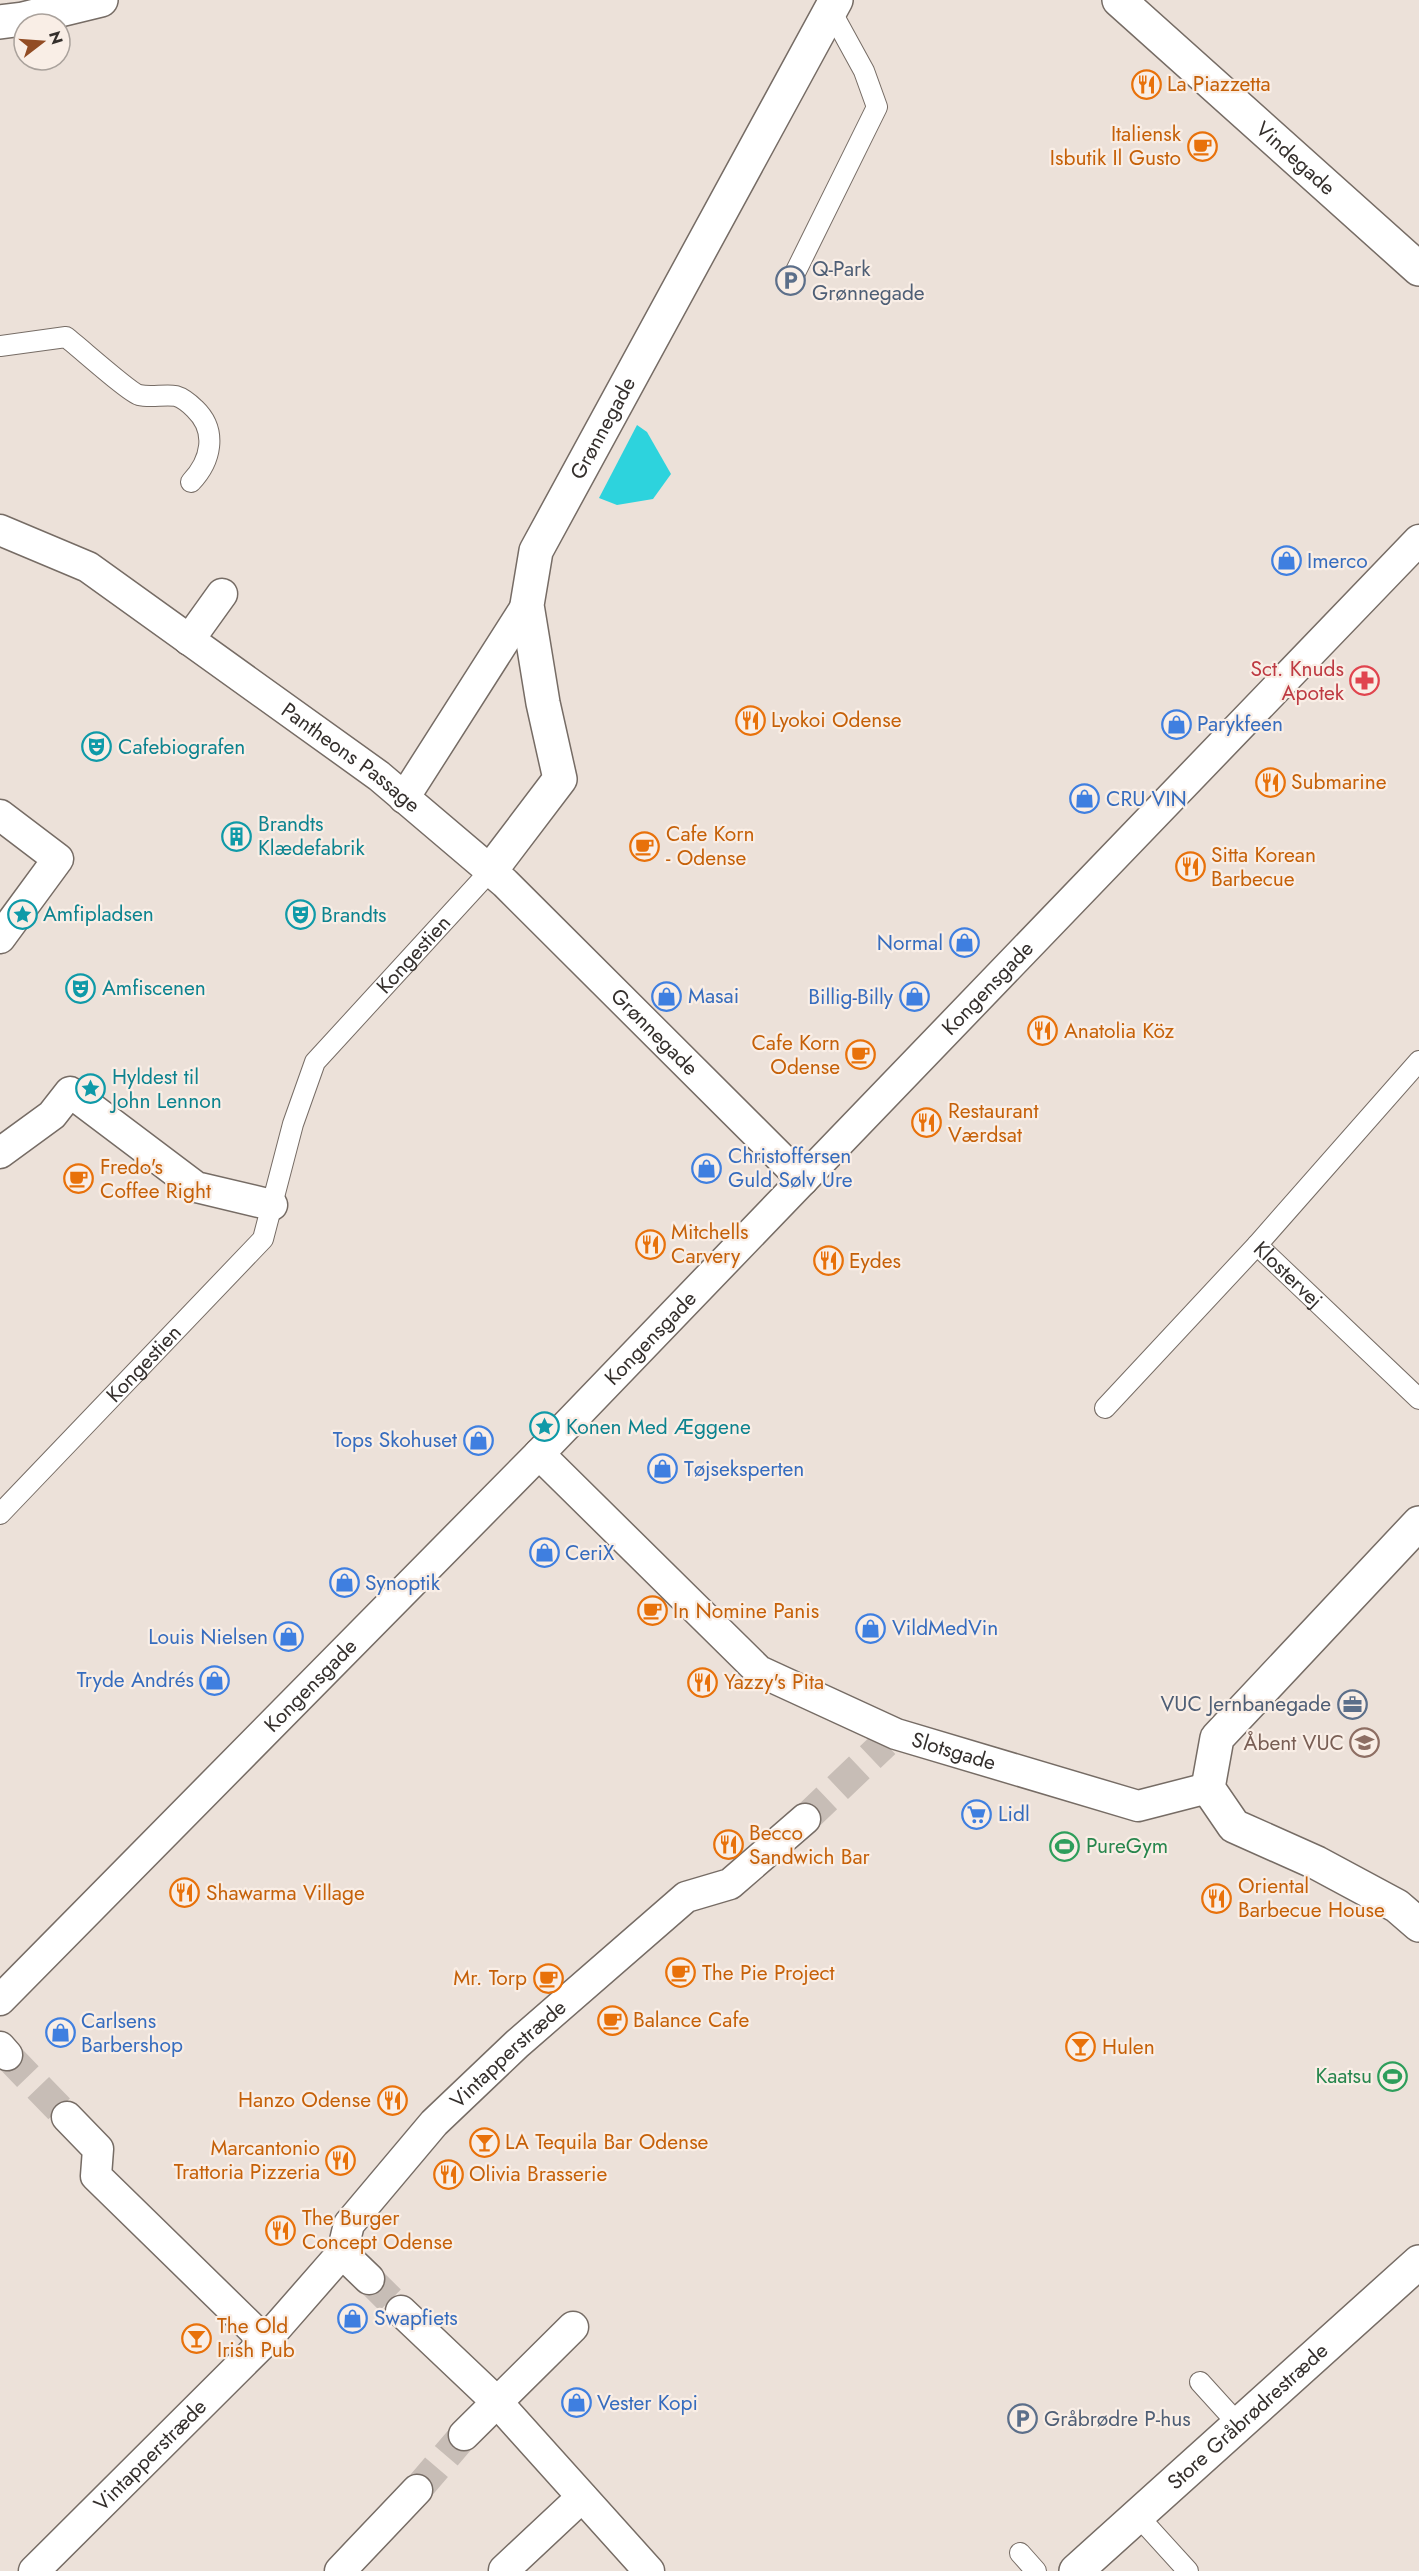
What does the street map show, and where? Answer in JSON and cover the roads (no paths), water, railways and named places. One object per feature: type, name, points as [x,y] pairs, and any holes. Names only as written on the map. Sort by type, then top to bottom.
[{"type":"street","points":[[0,22],[23,20],[101,0]]},
{"type":"street","name":"Vindegade","points":[[1119,0],[1419,269]]},
{"type":"street","name":"Grønnegade","points":[[803,1179],[498,877],[560,779],[543,704],[527,605],[536,551],[833,4]]},
{"type":"street","name":"Pantheons Passage","points":[[0,530],[88,567],[379,776],[498,877]]},
{"type":"street","name":"Kongensgade","points":[[0,2000],[539,1454],[1419,540]]},
{"type":"street","points":[[189,640],[222,594]]},
{"type":"street","points":[[404,798],[527,605]]},
{"type":"street","points":[[0,815],[58,859],[0,938]]},
{"type":"street","points":[[0,1153],[52,1115],[70,1092],[196,1187],[272,1205]]},
{"type":"street","name":"Slotsgade","points":[[539,1454],[759,1671],[890,1739],[1138,1806],[1209,1788]]},
{"type":"street","points":[[1419,1524],[1217,1738],[1209,1788],[1234,1826],[1317,1863],[1397,1906],[1419,1924]]},
{"type":"street","name":"Vintapperstræde","points":[[34,2571],[265,2341],[342,2253],[349,2224],[434,2123],[500,2060],[686,1897],[730,1884],[805,1819]]},
{"type":"street","points":[[67,2117],[98,2149],[96,2176],[265,2341]]},
{"type":"street","points":[[342,2253],[369,2279]]},
{"type":"street","name":"Store Gråbrødrestræde","points":[[1076,2571],[1419,2262]]},
{"type":"street","points":[[401,2311],[497,2402],[649,2571]]},
{"type":"street","points":[[464,2435],[573,2327]]},
{"type":"street","points":[[340,2571],[417,2490]]},
{"type":"street","points":[[504,2570],[582,2497]]},
{"type":"lane","points":[[791,281],[877,106],[864,71],[833,4]]},
{"type":"lane","points":[[0,346],[66,337],[138,394],[178,396],[189,403],[201,414],[207,426],[210,441],[207,460],[191,482]]},
{"type":"lane","name":"Kongestien","points":[[0,1514],[263,1239],[293,1124],[315,1062],[498,877]]},
{"type":"lane","name":"Klostervej","points":[[1419,1061],[1257,1245],[1419,1399]]},
{"type":"lane","points":[[1105,1408],[1257,1245]]},
{"type":"lane","points":[[1200,2382],[1239,2425]]},
{"type":"lane","points":[[1138,2516],[1188,2571]]},
{"type":"lane","points":[[1020,2553],[1036,2571]]},
{"type":"water","points":[[637,425],[647,432],[671,474],[653,499],[617,505],[599,498]]},
{"type":"tunnel","points":[[805,1819],[885,1743]]},
{"type":"tunnel","points":[[7,2055],[67,2117]]},
{"type":"tunnel","points":[[369,2279],[401,2311]]},
{"type":"tunnel","points":[[417,2490],[464,2435]]},
{"type":"place","name":"La Piazzetta","points":[[1146,84]]},
{"type":"place","name":"Italiensk Isbutik Il Gusto","points":[[1202,146]]},
{"type":"place","name":"Q-Park Grønnegade","points":[[791,281]]},
{"type":"place","name":"Imerco","points":[[1286,561]]},
{"type":"place","name":"Sct. Knuds Apotek","points":[[1365,681]]},
{"type":"place","name":"Lyokoi Odense","points":[[750,720]]},
{"type":"place","name":"Parykfeen","points":[[1176,724]]},
{"type":"place","name":"Cafebiografen","points":[[97,747]]},
{"type":"place","name":"Submarine","points":[[1270,782]]},
{"type":"place","name":"CRU VIN","points":[[1085,799]]},
{"type":"place","name":"Brandts Klædefabrik","points":[[237,836]]},
{"type":"place","name":"Cafe Korn - Odense","points":[[645,846]]},
{"type":"place","name":"Sitta Korean Barbecue","points":[[1190,867]]},
{"type":"place","name":"Amfipladsen","points":[[22,914]]},
{"type":"place","name":"Brandts","points":[[300,915]]},
{"type":"place","name":"Normal","points":[[964,943]]},
{"type":"place","name":"Amfiscenen","points":[[81,988]]},
{"type":"place","name":"Masai","points":[[667,996]]},
{"type":"place","name":"Billig-Billy","points":[[914,997]]},
{"type":"place","name":"Anatolia Köz","points":[[1043,1031]]},
{"type":"place","name":"Cafe Korn Odense","points":[[861,1055]]},
{"type":"place","name":"Hyldest til John Lennon","points":[[91,1089]]},
{"type":"place","name":"Restaurant Værdsat","points":[[927,1123]]},
{"type":"place","name":"Christoffersen Guld Sølv Ure","points":[[707,1168]]},
{"type":"place","name":"Fredo's Coffee Right","points":[[79,1179]]},
{"type":"place","name":"Mitchells Carvery","points":[[650,1244]]},
{"type":"place","name":"Eydes","points":[[828,1261]]},
{"type":"place","name":"Konen Med Æggene","points":[[545,1427]]},
{"type":"place","name":"Tops Skohuset","points":[[478,1440]]},
{"type":"place","name":"Tøjseksperten","points":[[663,1469]]},
{"type":"place","name":"CeriX","points":[[544,1553]]},
{"type":"place","name":"Synoptik","points":[[344,1583]]},
{"type":"place","name":"In Nomine Panis","points":[[652,1611]]},
{"type":"place","name":"VildMedVin","points":[[871,1628]]},
{"type":"place","name":"Louis Nielsen","points":[[289,1637]]},
{"type":"place","name":"Tryde Andrés","points":[[215,1680]]},
{"type":"place","name":"Yazzy's Pita","points":[[703,1682]]},
{"type":"place","name":"VUC Jernbanegade","points":[[1352,1704]]},
{"type":"place","name":"Åbent VUC","points":[[1365,1743]]},
{"type":"place","name":"Lidl","points":[[977,1814]]},
{"type":"place","name":"Becco Sandwich Bar","points":[[728,1845]]},
{"type":"place","name":"PureGym","points":[[1065,1846]]},
{"type":"place","name":"Shawarma Village","points":[[185,1893]]},
{"type":"place","name":"Oriental Barbecue House","points":[[1217,1898]]},
{"type":"place","name":"The Pie Project","points":[[681,1973]]},
{"type":"place","name":"Mr. Torp","points":[[548,1978]]},
{"type":"place","name":"Balance Cafe","points":[[612,2020]]},
{"type":"place","name":"Carlsens Barbershop","points":[[60,2033]]},
{"type":"place","name":"Hulen","points":[[1081,2047]]},
{"type":"place","name":"Kaatsu","points":[[1393,2076]]},
{"type":"place","name":"Hanzo Odense","points":[[392,2100]]},
{"type":"place","name":"LA Tequila Bar Odense","points":[[484,2142]]},
{"type":"place","name":"Marcantonio Trattoria Pizzeria","points":[[341,2160]]},
{"type":"place","name":"Olivia Brasserie","points":[[448,2174]]},
{"type":"place","name":"The Burger Concept Odense","points":[[281,2230]]},
{"type":"place","name":"Swapfiets","points":[[353,2318]]},
{"type":"place","name":"The Old Irish Pub","points":[[196,2338]]},
{"type":"place","name":"Vester Kopi","points":[[576,2403]]},
{"type":"place","name":"Gråbrødre P-hus","points":[[1023,2419]]}]
